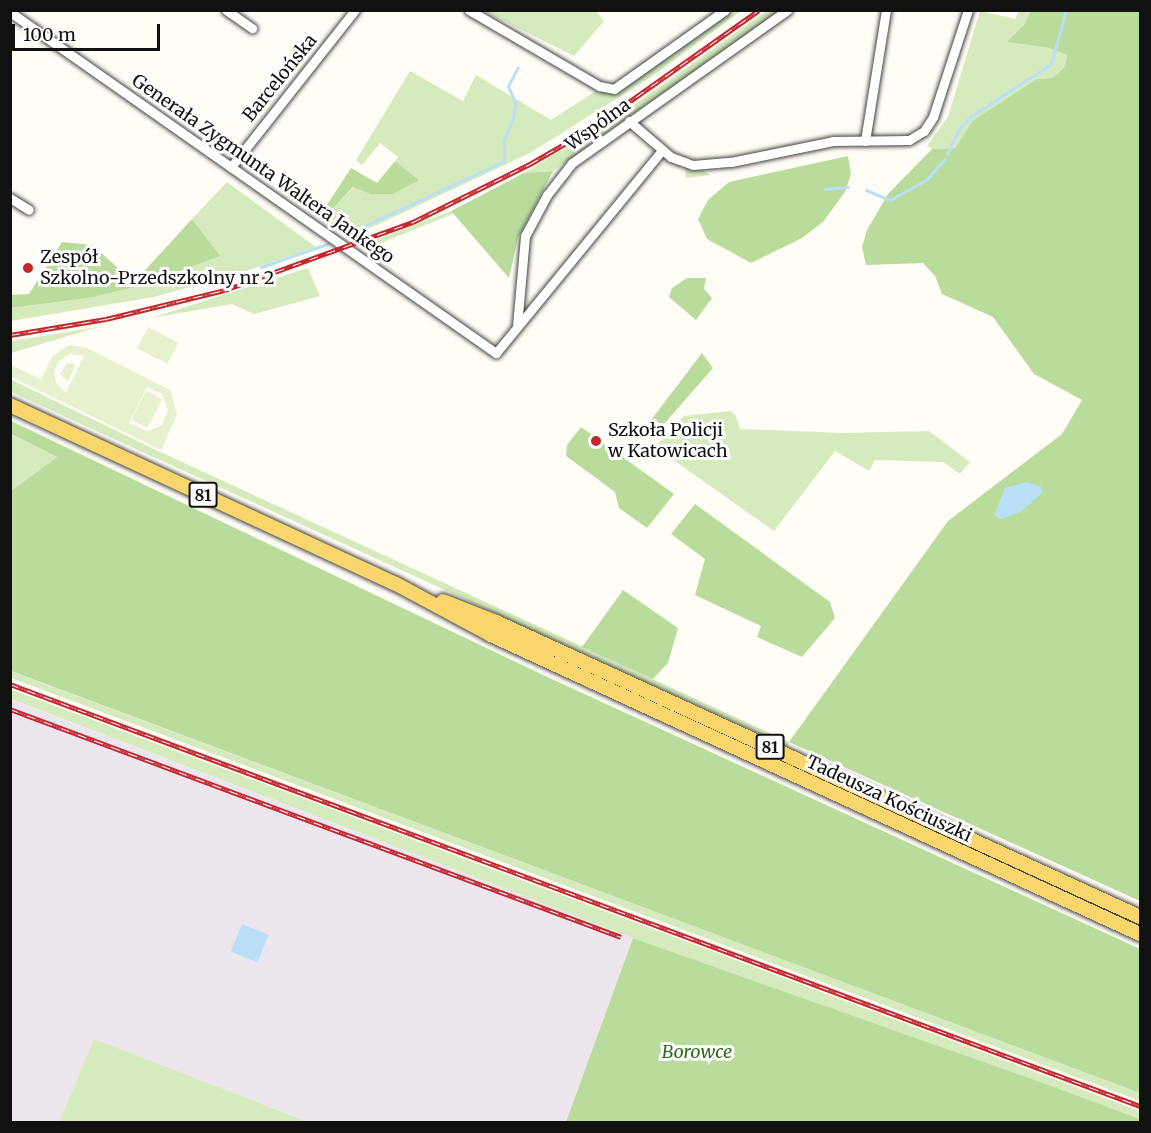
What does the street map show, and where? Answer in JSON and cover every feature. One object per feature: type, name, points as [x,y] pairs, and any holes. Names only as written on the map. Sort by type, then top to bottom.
[{"type":"main road","name":"Tadeusza Kościuszki","points":[[10,405],[396,584],[491,635],[1140,934]]},
{"type":"main road","name":"Tadeusza Kościuszki","points":[[396,584],[496,622],[1140,917]]},
{"type":"street","points":[[226,10],[252,28]]},
{"type":"street","name":"Barcelońska","points":[[231,167],[355,10]]},
{"type":"street","points":[[469,10],[600,86],[614,89],[725,10]]},
{"type":"street","name":"Wspólna","points":[[517,326],[525,236],[547,195],[583,152],[788,10]]},
{"type":"street","points":[[866,141],[886,10]]},
{"type":"street","points":[[629,121],[662,150],[682,162],[712,165],[833,141],[893,143],[914,138],[933,117],[968,10]]},
{"type":"street","name":"Generała Zygmunta Waltera Jankego","points":[[10,12],[496,353],[517,326]]},
{"type":"street","points":[[517,326],[662,150]]},
{"type":"street","points":[[10,198],[29,210]]},
{"type":"shaded area","points":[[10,699],[633,938],[566,1122],[308,1122],[94,1040],[59,1122],[11,1122]]},
{"type":"green space","points":[[483,11],[596,11],[604,21],[574,56]]},
{"type":"green space","points":[[731,11],[741,11],[651,77],[530,153],[349,238],[322,218],[321,214],[327,215],[354,187],[370,194],[419,180],[395,161],[398,157],[380,143],[362,165],[356,160],[410,71],[463,101],[476,75],[551,120],[599,89],[610,93],[620,89]]},
{"type":"green space","points":[[766,11],[782,11],[553,171],[524,173],[620,115]]},
{"type":"green space","points":[[980,11],[1015,19],[1019,11],[1031,11],[1025,25],[1008,42],[1049,48],[1067,55],[1065,67],[1052,78],[1037,79],[972,121],[955,148],[932,149],[927,146],[948,117]]},
{"type":"green space","points":[[1031,11],[1140,11],[1140,901],[789,742],[948,521],[1062,434],[1082,400],[1034,374],[993,317],[942,294],[935,276],[923,263],[866,265],[862,247],[867,230],[888,194],[932,149],[955,148],[972,121],[1037,79],[1052,78],[1065,67],[1067,55],[1049,48],[1007,42],[1024,25]]},
{"type":"green space","points":[[848,156],[851,174],[845,192],[823,222],[802,238],[751,263],[707,239],[698,219],[708,200],[729,182]]},
{"type":"green space","points":[[395,161],[419,180],[393,194],[370,194],[353,187],[327,215],[321,214],[351,168],[377,183]]},
{"type":"green space","points":[[685,168],[702,170],[711,175],[686,178]]},
{"type":"green space","points":[[553,171],[518,238],[509,278],[451,211],[524,173]]},
{"type":"green space","points":[[227,182],[316,247],[240,273],[154,297],[11,321],[10,308],[88,298],[219,256],[192,219]]},
{"type":"green space","points":[[451,211],[453,214],[366,249],[360,246]]},
{"type":"green space","points":[[192,219],[220,256],[142,285],[88,298],[11,308],[11,295],[29,294],[62,242],[92,245],[132,280],[138,278]]},
{"type":"green space","points":[[308,268],[320,296],[254,314],[232,304],[151,318]]},
{"type":"green space","points":[[687,278],[706,278],[704,289],[712,298],[696,320],[669,297],[672,288]]},
{"type":"green space","points":[[98,327],[11,353],[11,341]]},
{"type":"green space","points":[[148,327],[178,342],[167,364],[137,348]]},
{"type":"green space","points":[[70,345],[87,348],[170,390],[177,414],[161,450],[11,377],[11,365],[41,379],[53,355]],"holes":[[[70,354],[84,356],[66,393],[56,383],[54,372],[58,362]],[[147,387],[162,394],[168,410],[162,425],[147,431],[129,423]]]},
{"type":"green space","points":[[702,353],[713,368],[657,432],[648,424]]},
{"type":"green space","points":[[67,363],[76,364],[68,382],[60,374]]},
{"type":"green space","points":[[10,379],[154,449],[789,742],[787,746],[11,392]]},
{"type":"green space","points":[[146,391],[162,399],[148,428],[131,420]]},
{"type":"green space","points":[[730,411],[735,414],[740,429],[844,433],[929,431],[970,462],[960,474],[943,462],[875,460],[869,471],[835,451],[774,531],[655,447],[684,416]]},
{"type":"green space","points":[[11,421],[543,675],[1140,949],[1140,1093],[11,671],[11,491],[57,457],[11,434]]},
{"type":"green space","points":[[581,427],[674,494],[647,528],[619,508],[615,492],[566,456],[567,445]]},
{"type":"green space","points":[[10,434],[57,457],[11,491],[10,491]]},
{"type":"green space","points":[[695,504],[830,602],[835,618],[802,657],[757,637],[761,626],[695,595],[705,559],[671,534]]},
{"type":"green space","points":[[623,590],[678,628],[668,663],[653,679],[582,647]]},
{"type":"green space","points":[[10,671],[1140,1093],[1140,1101],[11,678]]},
{"type":"green space","points":[[10,689],[1140,1111],[1140,1119],[633,938],[11,699]]},
{"type":"green space","name":"Borowce","points":[[633,938],[1051,1086],[1140,1119],[1140,1122],[566,1122]]},
{"type":"green space","points":[[94,1039],[308,1122],[59,1122]]},
{"type":"water","points":[[1027,482],[1041,487],[1042,493],[1020,512],[1002,519],[994,516],[1005,488]]},
{"type":"water","points":[[242,924],[269,935],[258,963],[231,952]]},
{"type":"waterway","points":[[947,154],[958,130],[970,117],[1051,64],[1066,10]]},
{"type":"waterway","points":[[347,234],[504,161],[504,139],[513,119],[515,102],[508,86],[518,67]]},
{"type":"waterway","points":[[866,190],[890,200],[926,180],[945,159]]},
{"type":"waterway","points":[[825,189],[848,187]]},
{"type":"waterway","points":[[261,267],[327,244]]},
{"type":"railway","points":[[10,335],[106,319],[225,290],[413,222],[530,164],[592,128],[759,10]]},
{"type":"railway","points":[[10,684],[1140,1106]]},
{"type":"railway","points":[[10,709],[621,937]]},
{"type":"place","name":"Zespół Szkolno-Przedszkolny nr 2","points":[[28,268]]},
{"type":"place","name":"Szkoła Policji w Katowicach","points":[[596,441]]}]
